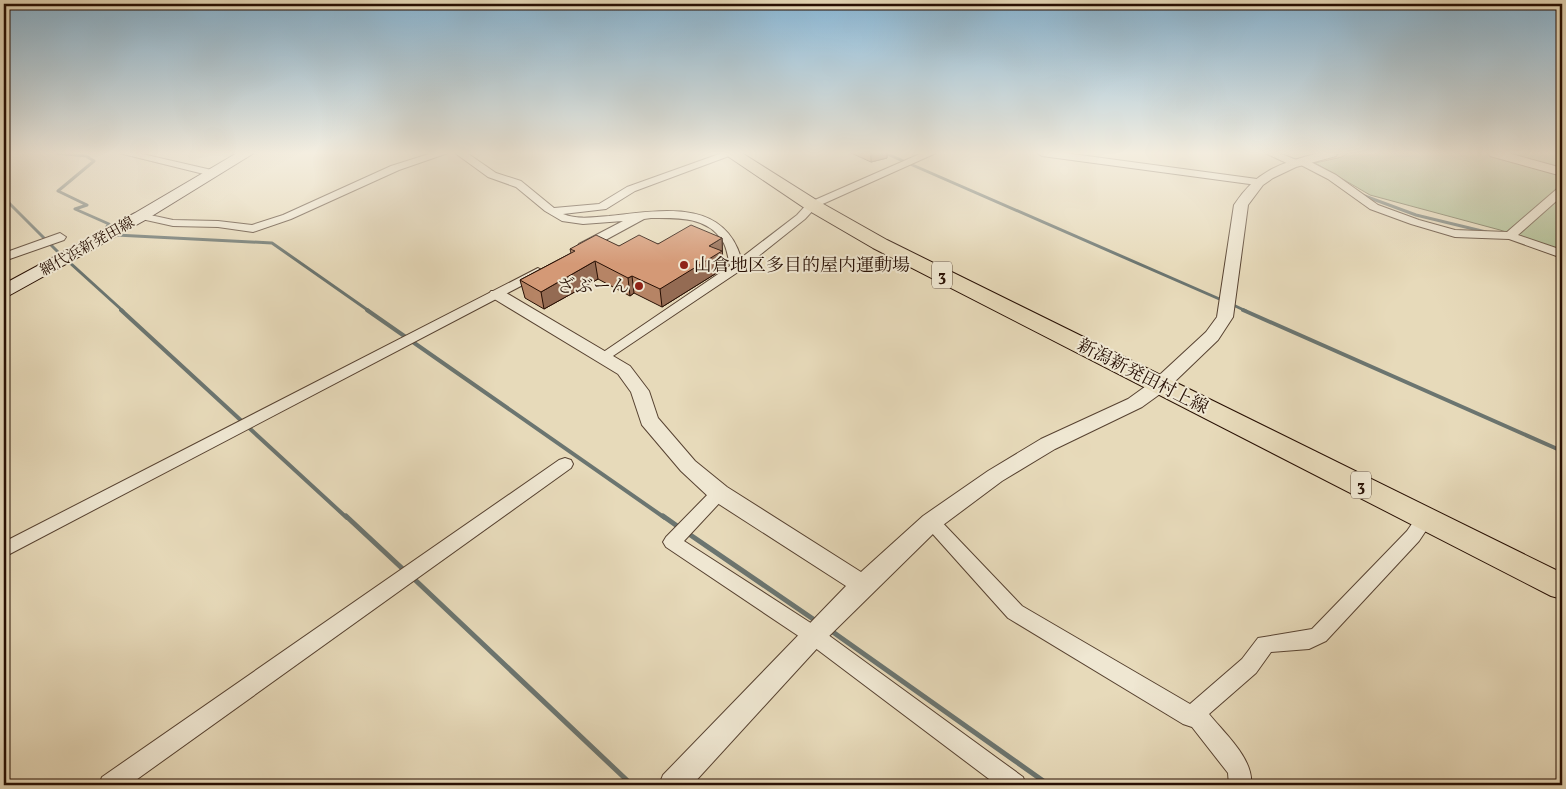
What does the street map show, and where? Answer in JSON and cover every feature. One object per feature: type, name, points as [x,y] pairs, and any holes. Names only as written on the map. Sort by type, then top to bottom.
[{"type":"main road","name":"網代浜新発田線","points":[[4,291],[142,216],[185,190]]},
{"type":"main road","name":"新潟新発田村上線","points":[[789,190],[880,244],[1562,587]]},
{"type":"street","points":[[142,216],[173,223],[218,224],[253,229],[287,217],[347,190]]},
{"type":"street","points":[[527,190],[567,219],[643,214],[676,215],[693,218],[712,225],[728,240],[737,267]]},
{"type":"street","points":[[554,211],[602,207],[629,190]]},
{"type":"street","points":[[604,358],[737,267],[801,218],[812,205],[846,190]]},
{"type":"street","points":[[673,785],[813,635],[863,585],[931,522],[994,476],[1048,444],[1135,402],[1160,385],[1212,336],[1225,317],[1241,205],[1252,190]]},
{"type":"street","points":[[1350,190],[1374,207],[1415,222],[1454,233],[1510,236],[1562,254]]},
{"type":"street","points":[[1510,236],[1562,190]]},
{"type":"street","points":[[574,252],[643,214]]},
{"type":"street","points":[[4,257],[60,237]]},
{"type":"street","points":[[4,550],[549,266]]},
{"type":"street","points":[[497,294],[631,376],[640,391],[648,420],[656,432],[688,466],[719,493],[863,585]]},
{"type":"street","points":[[110,785],[565,464]]},
{"type":"street","points":[[719,493],[672,542],[813,635],[1015,785]]},
{"type":"street","points":[[931,522],[1014,612],[1191,717],[1249,666],[1265,644],[1309,640],[1319,635],[1413,536],[1426,518]]},
{"type":"street","points":[[1195,713],[1236,765],[1241,775],[1240,785]]},
{"type":"green space","points":[[1361,190],[1562,190],[1562,251],[1500,230],[1370,195]]},
{"type":"building","points":[[691,225],[722,238],[709,246],[722,251],[660,289],[632,276],[628,278],[595,261],[541,292],[520,280],[575,251],[570,249],[596,235],[619,246],[639,235],[658,244]]},
{"type":"waterway","points":[[59,190],[58,191],[87,205],[75,209],[109,224],[103,232]]},
{"type":"waterway","points":[[969,190],[1224,301]]},
{"type":"waterway","points":[[1362,195],[1416,215],[1486,232]]},
{"type":"waterway","points":[[4,198],[58,252],[123,311]]},
{"type":"waterway","points":[[116,235],[272,243],[369,311]]},
{"type":"waterway","points":[[1231,304],[1246,311]]},
{"type":"waterway","points":[[121,310],[347,518]]},
{"type":"waterway","points":[[367,310],[665,518]]},
{"type":"waterway","points":[[1243,310],[1562,451]]},
{"type":"waterway","points":[[346,516],[405,571]]},
{"type":"waterway","points":[[663,516],[680,528]]},
{"type":"waterway","points":[[686,532],[816,621]]},
{"type":"waterway","points":[[412,577],[632,785]]},
{"type":"waterway","points":[[830,630],[1049,785]]},
{"type":"place","name":"山倉地区多目的屋内運動場","points":[[684,265]]},
{"type":"place","name":"ざぶーん","points":[[639,286]]}]
